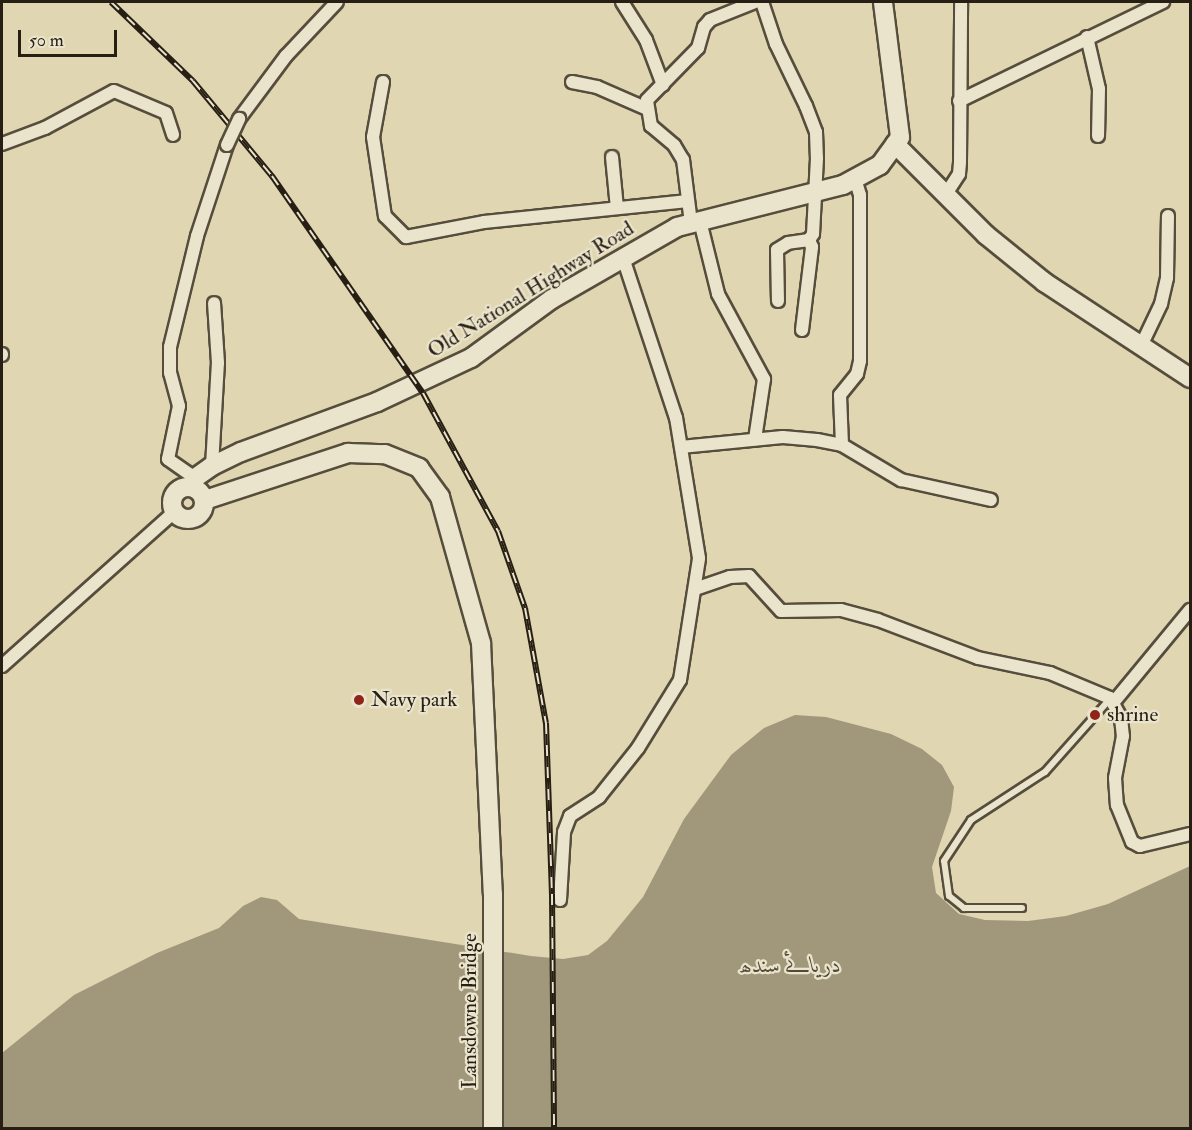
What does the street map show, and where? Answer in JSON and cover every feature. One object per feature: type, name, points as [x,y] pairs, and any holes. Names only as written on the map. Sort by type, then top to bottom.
[{"type":"main road","points":[[883,2],[898,102],[900,137],[895,144],[986,235],[1044,282],[1191,378]]},
{"type":"main road","name":"Old National Highway Road","points":[[193,483],[212,466],[377,402],[463,362],[552,299],[623,258],[696,222],[855,179],[880,165],[895,144]]},
{"type":"main road","name":"Lansdowne Bridge","points":[[205,500],[348,453],[385,454],[419,468],[440,497],[481,643],[493,894],[493,1128]]},
{"type":"main road","points":[[193,483],[205,500],[202,512],[191,519],[174,512],[173,496],[193,483]]},
{"type":"street","points":[[193,483],[168,459],[179,406],[170,373],[171,347],[197,236],[227,145],[239,119],[286,56],[337,2]]},
{"type":"street","points":[[622,2],[646,40],[663,85]]},
{"type":"street","points":[[755,2],[710,20],[704,27],[698,48],[647,100],[651,126],[674,145],[683,160],[688,201],[718,294],[764,379],[755,439]]},
{"type":"street","points":[[762,2],[776,44],[797,83],[816,132],[813,234],[809,240],[788,243],[777,250],[778,301]]},
{"type":"street","points":[[946,194],[959,174],[961,2]]},
{"type":"street","points":[[959,101],[1163,2]]},
{"type":"street","points":[[1087,37],[1099,89],[1098,136]]},
{"type":"street","points":[[384,82],[373,137],[385,216],[406,237],[484,222],[688,201]]},
{"type":"street","points":[[572,82],[597,87],[647,109]]},
{"type":"street","points":[[2,144],[45,128],[114,91],[166,113],[173,135]]},
{"type":"street","points":[[612,157],[617,208]]},
{"type":"street","points":[[842,446],[840,395],[857,374],[860,361],[860,195],[855,179]]},
{"type":"street","points":[[1141,346],[1165,287],[1168,216]]},
{"type":"street","points":[[802,330],[812,247],[809,240]]},
{"type":"street","points":[[560,900],[566,823],[573,813],[599,797],[638,748],[680,680],[699,558],[676,418],[623,258]]},
{"type":"street","points":[[212,466],[218,363],[214,303]]},
{"type":"street","points":[[681,447],[783,437],[842,446],[901,480],[992,500]]},
{"type":"street","points":[[2,666],[174,512]]},
{"type":"street","points":[[695,589],[730,577],[749,576],[781,611],[841,610],[878,620],[978,658],[1050,673],[1112,700],[1121,718],[1123,736],[1115,778],[1117,805],[1132,842],[1140,846],[1191,834]]},
{"type":"street","points":[[1112,700],[1191,610]]},
{"type":"lane","points":[[1022,908],[964,908],[949,896],[944,861],[971,820],[1045,772],[1112,700]]},
{"type":"water","name":"دریائے سندھ","points":[[795,715],[826,717],[891,734],[922,749],[942,765],[954,787],[951,811],[932,867],[936,893],[959,914],[985,920],[1028,921],[1066,916],[1108,904],[1190,866],[1190,1128],[2,1128],[2,1053],[74,995],[157,953],[219,928],[243,906],[261,897],[277,900],[299,919],[531,956],[563,959],[588,955],[607,941],[643,897],[684,819],[731,755],[764,728]]},
{"type":"railway","points":[[111,2],[193,81],[272,176],[423,393],[498,531],[525,608],[546,723],[552,894],[554,1128]]},
{"type":"place","name":"Navy park","points":[[359,700]]},
{"type":"place","name":"shrine","points":[[1095,715]]}]
